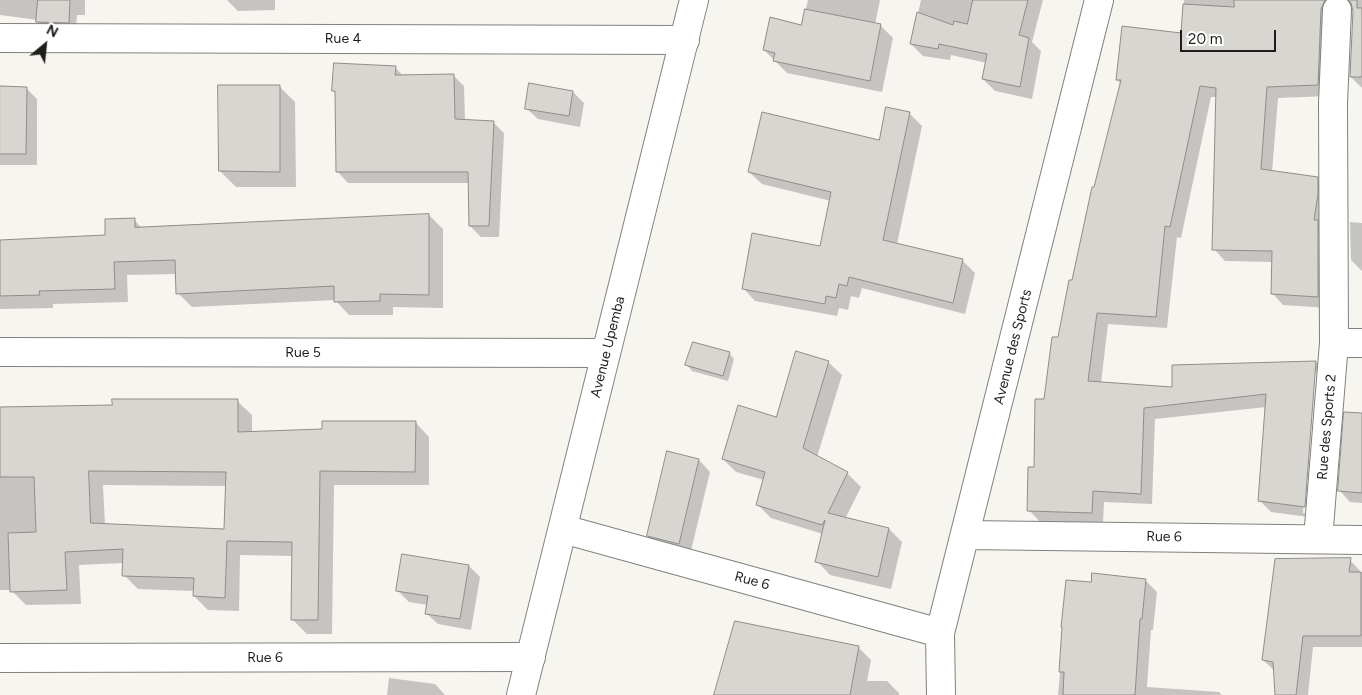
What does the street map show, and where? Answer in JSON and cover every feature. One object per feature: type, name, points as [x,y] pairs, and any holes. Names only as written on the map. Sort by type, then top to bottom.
[{"type":"street","name":"Avenue Upemba","points":[[521,695],[694,0]]},
{"type":"street","name":"Avenue des Sports","points":[[941,695],[940,633],[1099,0]]},
{"type":"street","name":"Rue des Sports 2","points":[[1318,538],[1334,343],[1333,103],[1338,10]]},
{"type":"street","name":"Rue 4","points":[[0,38],[685,40]]},
{"type":"street","points":[[1334,343],[1362,343]]},
{"type":"street","name":"Rue 5","points":[[0,352],[606,353]]},
{"type":"street","name":"Rue 6","points":[[563,529],[940,633]]},
{"type":"street","name":"Rue 6","points":[[966,535],[1362,540]]},
{"type":"street","name":"Rue 6","points":[[0,658],[531,657]]},
{"type":"building","points":[[38,0],[70,0],[69,23],[36,22]]},
{"type":"building","points":[[973,0],[1028,0],[1019,35],[1029,38],[1020,87],[982,79],[987,54],[939,44],[938,49],[910,44],[917,12],[953,25],[954,21],[967,24]]},
{"type":"building","points":[[1234,0],[1325,0],[1321,9],[1318,85],[1267,87],[1261,169],[1318,177],[1318,194],[1314,220],[1318,220],[1318,297],[1271,294],[1272,251],[1212,250],[1216,88],[1200,86],[1170,227],[1165,226],[1156,317],[1097,313],[1088,381],[1172,387],[1172,365],[1316,361],[1305,507],[1258,501],[1266,394],[1144,408],[1141,494],[1093,491],[1092,513],[1027,511],[1028,467],[1034,467],[1035,399],[1044,399],[1052,337],[1058,337],[1069,280],[1072,280],[1092,187],[1094,187],[1121,80],[1116,80],[1122,26],[1181,33],[1183,4],[1234,7]]},
{"type":"building","points":[[1348,0],[1357,0],[1357,8],[1362,8],[1362,77],[1350,77],[1353,11]]},
{"type":"building","points":[[805,9],[881,24],[870,81],[773,61],[775,53],[763,50],[770,17],[801,25]]},
{"type":"building","points":[[334,63],[396,66],[395,75],[454,74],[455,119],[494,121],[489,226],[469,226],[468,172],[336,172],[335,91],[332,91]]},
{"type":"building","points":[[529,83],[573,91],[569,116],[525,109]]},
{"type":"building","points":[[218,85],[280,85],[280,172],[219,171]]},
{"type":"building","points":[[0,86],[27,87],[26,154],[0,154]]},
{"type":"building","points":[[886,107],[910,112],[883,240],[963,259],[953,303],[849,277],[847,286],[839,284],[836,298],[826,296],[825,304],[742,289],[752,233],[820,246],[831,192],[748,172],[762,112],[879,140]]},
{"type":"building","points":[[429,214],[429,295],[380,294],[380,301],[334,302],[334,286],[176,294],[175,260],[114,262],[115,289],[39,291],[40,295],[0,296],[0,240],[105,235],[105,219],[135,218],[135,227]]},
{"type":"building","points":[[693,342],[730,352],[723,376],[685,365]]},
{"type":"building","points":[[796,351],[829,361],[803,448],[848,472],[828,513],[889,528],[878,577],[815,562],[825,520],[822,525],[756,505],[765,472],[722,459],[738,405],[776,417]]},
{"type":"building","points":[[112,399],[238,399],[238,432],[322,429],[322,421],[416,421],[415,472],[320,471],[318,620],[291,620],[292,542],[227,541],[225,598],[193,596],[194,578],[122,576],[123,549],[65,552],[67,590],[10,592],[8,533],[36,532],[34,477],[0,477],[0,407],[112,405]],"holes":[[[89,471],[226,472],[224,529],[91,523]]]},
{"type":"building","points":[[1344,412],[1362,413],[1362,493],[1338,491]]},
{"type":"building","points":[[667,451],[699,459],[679,544],[647,536]]},
{"type":"building","points":[[402,554],[469,565],[460,619],[425,614],[428,596],[396,591]]},
{"type":"building","points":[[1351,558],[1349,572],[1361,572],[1361,636],[1303,636],[1296,695],[1275,695],[1273,662],[1262,660],[1275,559]]},
{"type":"building","points":[[1092,573],[1146,579],[1142,619],[1140,619],[1135,695],[1063,695],[1064,672],[1059,672],[1066,580],[1091,582]]},
{"type":"building","points":[[735,621],[859,646],[850,695],[714,695]]}]
